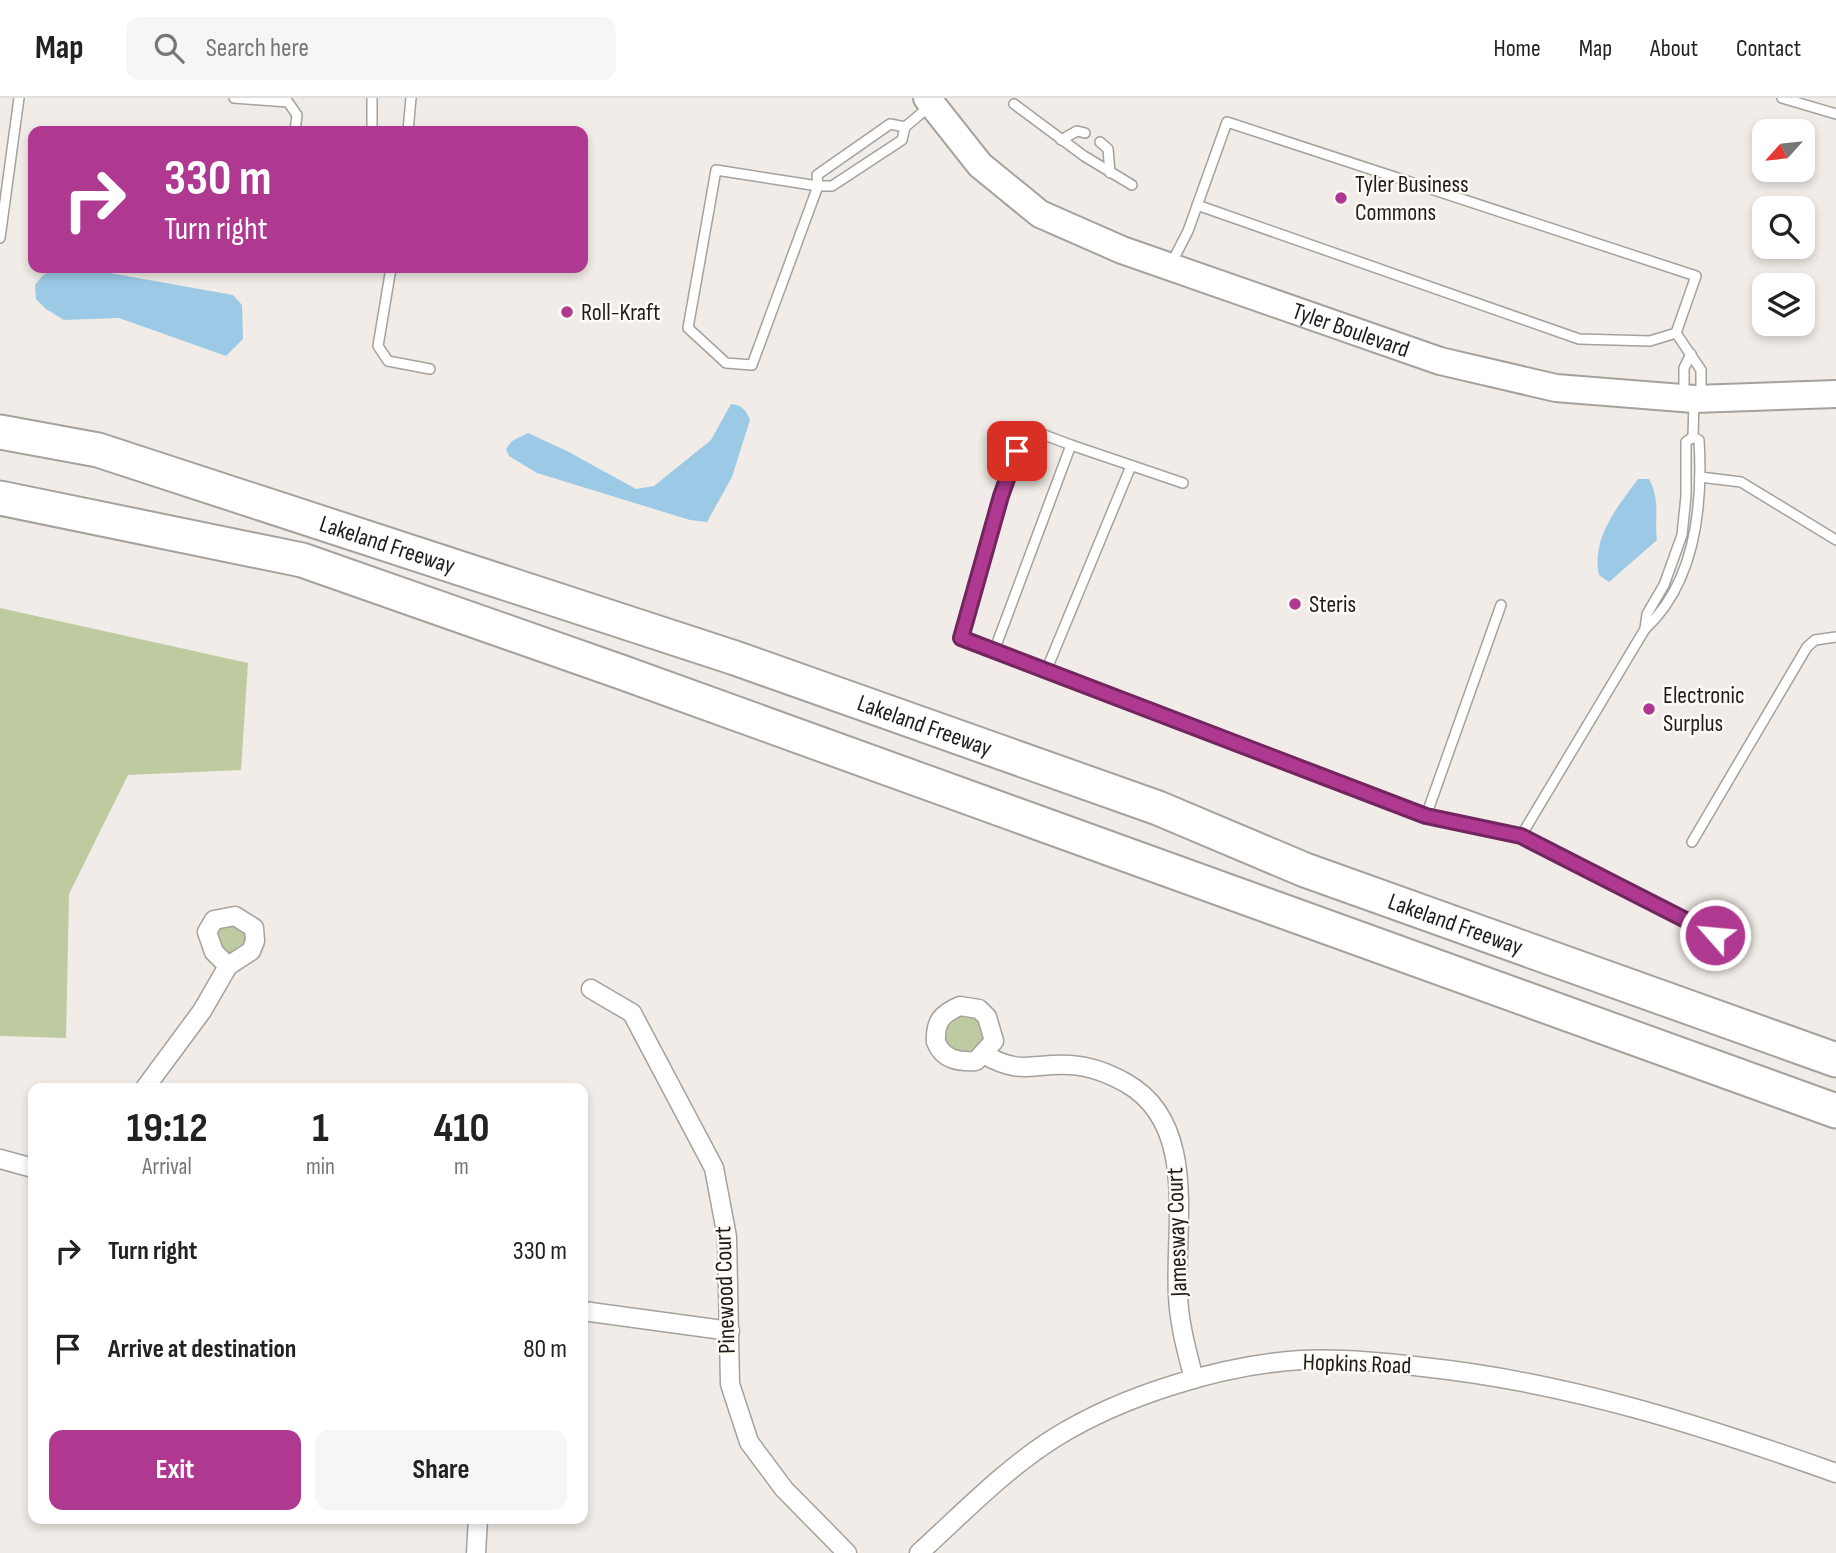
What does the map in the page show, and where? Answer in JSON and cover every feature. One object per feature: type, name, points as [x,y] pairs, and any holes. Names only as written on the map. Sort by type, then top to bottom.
[{"type":"highway","name":"Lakeland Freeway","points":[[0,432],[98,450],[735,658],[1158,808],[1305,870],[1836,1060]]},
{"type":"highway","name":"Lakeland Freeway","points":[[0,498],[302,560],[660,686],[1836,1111]]},
{"type":"street","name":"Tyler Boulevard","points":[[929,102],[980,165],[1040,214],[1169,267],[1440,361],[1556,388],[1693,398],[1836,394]]},
{"type":"street","points":[[149,1083],[202,1011],[228,966]]},
{"type":"street","name":"Pinewood Court","points":[[591,989],[632,1013],[714,1168],[727,1237],[730,1384],[749,1442],[775,1479],[847,1553]]},
{"type":"street","name":"Jamesway Court","points":[[983,1054],[1004,1065],[1022,1069],[1072,1065],[1100,1071],[1128,1084],[1143,1096],[1164,1125],[1173,1148],[1178,1176],[1178,1297],[1184,1340],[1194,1379]]},
{"type":"street","points":[[0,1159],[28,1167]]},
{"type":"street","points":[[588,1312],[730,1331]]},
{"type":"street","name":"Hopkins Road","points":[[919,1553],[985,1493],[1055,1438],[1107,1411],[1194,1379],[1300,1360],[1353,1360],[1454,1370],[1585,1394],[1721,1432],[1836,1473]]},
{"type":"street","points":[[476,1553],[478,1524]]},
{"type":"lane","points":[[0,238],[19,98]]},
{"type":"lane","points":[[234,98],[288,102],[297,115],[296,126]]},
{"type":"lane","points":[[372,98],[372,126]]},
{"type":"lane","points":[[408,126],[411,98]]},
{"type":"lane","points":[[1782,98],[1836,114]]},
{"type":"lane","points":[[905,127],[890,124],[817,175],[818,186],[752,365],[726,363],[688,328],[716,170],[818,186],[832,186],[902,140],[905,127],[929,102]]},
{"type":"lane","points":[[1014,104],[1061,140],[1132,185]]},
{"type":"lane","points":[[1169,267],[1197,205],[1227,122],[1696,276],[1676,332]]},
{"type":"lane","points":[[1061,140],[1077,131],[1085,133]]},
{"type":"lane","points":[[1100,142],[1108,149],[1110,173]]},
{"type":"lane","points":[[1197,205],[1579,339],[1650,341],[1676,332]]},
{"type":"lane","points":[[390,273],[378,346],[388,361],[430,369]]},
{"type":"lane","points":[[1676,332],[1701,370],[1693,398],[1693,437]]},
{"type":"lane","points":[[1691,354],[1684,368],[1693,398]]},
{"type":"lane","points":[[1184,483],[1026,428],[1001,496],[961,638],[1426,816],[1521,836],[1740,947]]},
{"type":"lane","points":[[1521,836],[1645,629],[1660,615],[1679,580],[1693,542],[1700,477],[1699,440],[1693,437]]},
{"type":"lane","points":[[1645,629],[1647,614],[1664,585],[1682,535],[1686,496],[1686,442],[1693,437]]},
{"type":"lane","points":[[994,651],[1071,445]]},
{"type":"lane","points":[[1046,671],[1131,466]]},
{"type":"lane","points":[[1700,477],[1741,482],[1836,540]]},
{"type":"lane","points":[[1426,816],[1501,604]]},
{"type":"lane","points":[[1692,842],[1807,648],[1815,640],[1836,637]]},
{"type":"green space","points":[[0,608],[248,663],[241,770],[128,775],[69,894],[66,1038],[0,1036]]},
{"type":"green space","points":[[223,922],[246,929],[248,943],[232,953],[226,953],[220,947],[218,926]]},
{"type":"green space","points":[[964,1014],[978,1020],[984,1034],[978,1048],[964,1054],[950,1048],[944,1034],[950,1020]]},
{"type":"water","points":[[110,273],[233,295],[242,305],[243,339],[226,356],[119,318],[64,320],[36,299],[35,285],[43,275]]},
{"type":"water","points":[[731,404],[743,409],[750,420],[732,477],[707,522],[690,520],[537,473],[509,456],[506,449],[512,441],[528,433],[636,489],[654,486],[711,440]]},
{"type":"water","points":[[1638,479],[1649,479],[1653,487],[1657,540],[1609,582],[1599,575],[1602,536],[1614,512]]},
{"type":"place","name":"Tyler Business Commons","points":[[1341,198]]},
{"type":"place","name":"Roll-Kraft","points":[[567,312]]},
{"type":"place","name":"Steris","points":[[1295,604]]},
{"type":"place","name":"Electronic Surplus","points":[[1649,709]]},
{"type":"route","points":[[1017,451],[1001,496],[961,638],[1426,816],[1521,836],[1715,935]]}]
